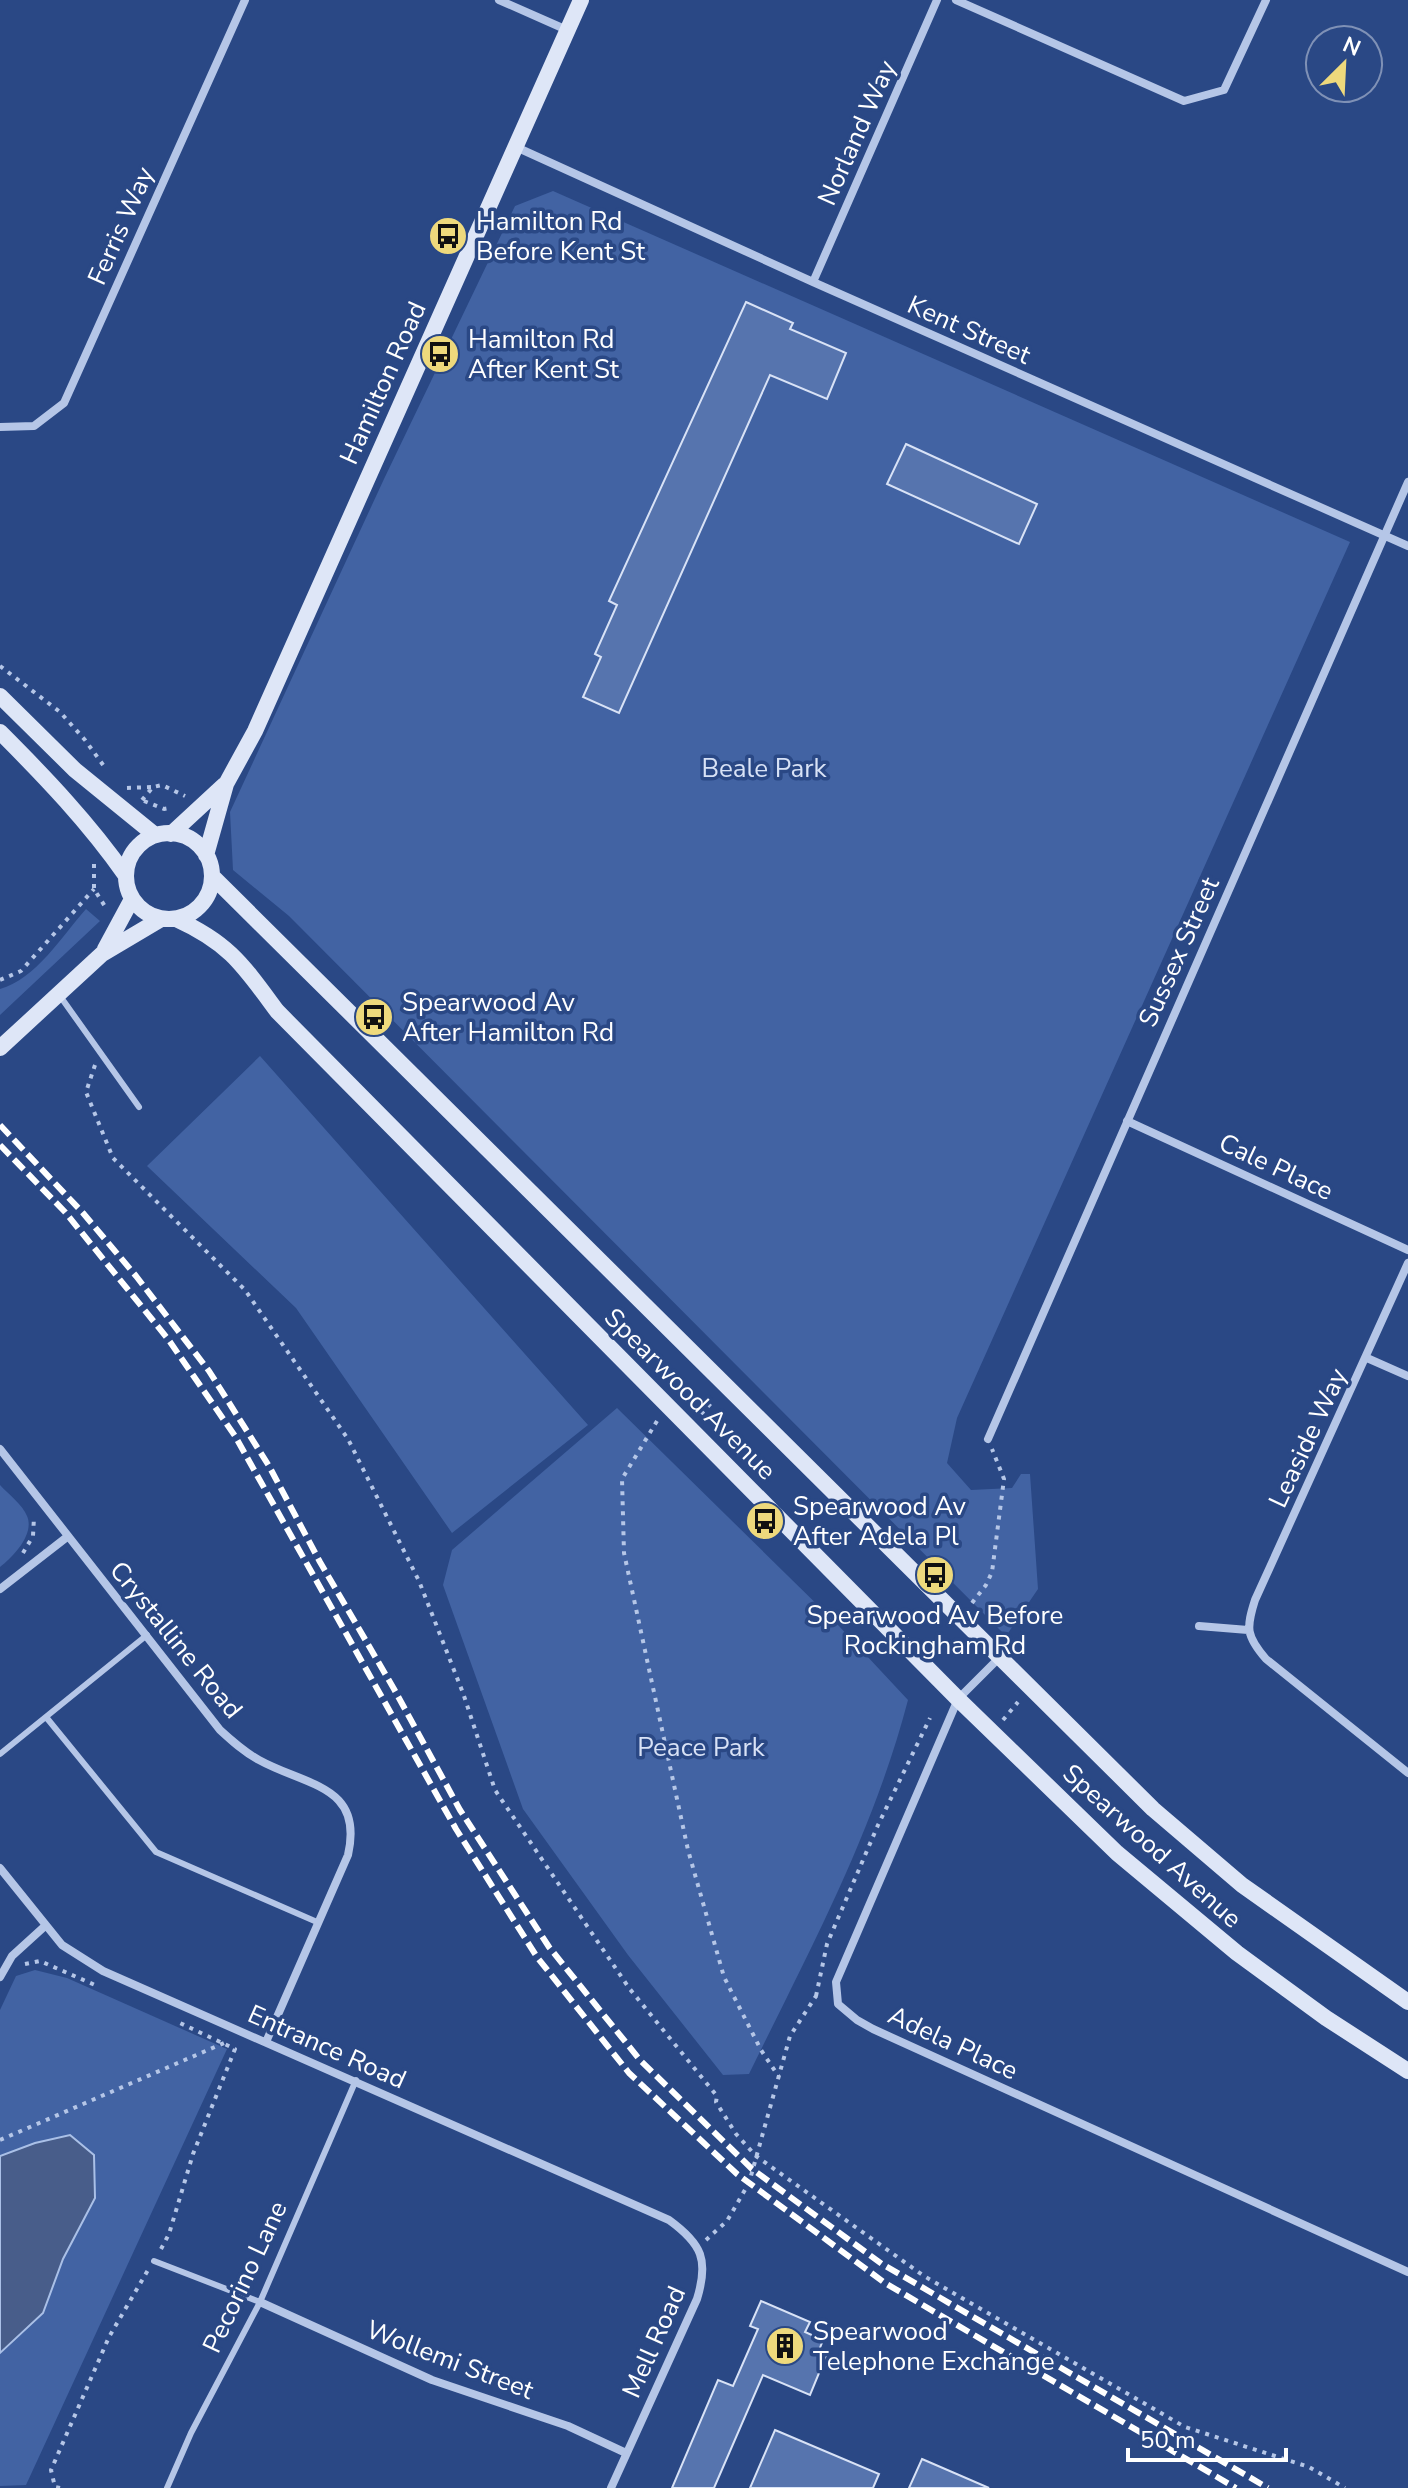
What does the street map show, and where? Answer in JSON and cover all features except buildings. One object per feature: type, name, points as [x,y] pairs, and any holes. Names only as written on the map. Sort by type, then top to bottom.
[{"type":"main road","name":"Hamilton Road","points":[[206,855],[226,784],[255,731],[581,0]]},
{"type":"main road","points":[[0,696],[75,770],[128,815],[163,834],[185,837],[197,844],[206,855],[212,876],[210,888],[197,908],[168,919],[102,954],[0,1048]]},
{"type":"main road","points":[[0,732],[47,779],[103,844],[126,876],[132,899],[150,915],[168,919]]},
{"type":"main road","name":"Hamilton Road","points":[[163,834],[226,784]]},
{"type":"main road","points":[[126,876],[134,851],[163,834]]},
{"type":"main road","name":"Spearwood Avenue","points":[[212,876],[1153,1809],[1206,1856],[1319,1941],[1408,2002]]},
{"type":"main road","points":[[102,954],[132,899]]},
{"type":"main road","name":"Spearwood Avenue","points":[[168,919],[214,938],[236,957],[277,1011],[958,1699],[1117,1853],[1237,1953],[1326,2018],[1408,2071]]},
{"type":"street","name":"Ferris Way","points":[[0,427],[34,426],[64,403],[245,0]]},
{"type":"street","points":[[499,0],[568,30]]},
{"type":"street","name":"Norland Way","points":[[813,282],[937,0]]},
{"type":"street","points":[[956,0],[1184,101],[1224,90],[1266,0]]},
{"type":"street","name":"Kent Street","points":[[516,147],[1408,546]]},
{"type":"street","name":"Sussex Street","points":[[988,1439],[1408,482]]},
{"type":"street","name":"Cale Place","points":[[1127,1121],[1408,1250]]},
{"type":"street","name":"Leaside Way","points":[[1248,1630],[1255,1600],[1408,1263]]},
{"type":"street","points":[[1367,1358],[1408,1376]]},
{"type":"street","name":"Crystalline Road","points":[[0,1449],[220,1730],[258,1760],[331,1793],[343,1803],[350,1818],[350,1845],[266,2042]]},
{"type":"street","points":[[0,1589],[67,1537]]},
{"type":"street","points":[[1199,1626],[1248,1630],[1254,1645],[1266,1659],[1408,1773]]},
{"type":"street","points":[[836,1990],[836,1982],[958,1699],[999,1658]]},
{"type":"street","name":"Entrance Road","points":[[0,1868],[62,1945],[103,1971],[669,2220],[687,2232],[699,2247]]},
{"type":"street","points":[[0,1977],[12,1956],[45,1926]]},
{"type":"street","name":"Adela Place","points":[[836,1990],[838,2004],[873,2029],[1408,2272]]},
{"type":"street","name":"Mell Road","points":[[611,2488],[697,2299],[703,2272],[699,2247]]},
{"type":"street","name":"Wollemi Street","points":[[260,2302],[432,2380],[568,2426],[626,2453]]},
{"type":"lane","points":[[58,993],[139,1107]]},
{"type":"lane","points":[[0,1754],[147,1635]]},
{"type":"lane","points":[[46,1717],[156,1852],[317,1922]]},
{"type":"lane","name":"Pecorino Lane","points":[[167,2488],[191,2433],[260,2302],[356,2080]]},
{"type":"lane","points":[[154,2261],[260,2302]]},
{"type":"path","points":[[0,666],[60,712],[112,776]]},
{"type":"path","points":[[119,782],[125,788],[153,787]]},
{"type":"path","points":[[128,815],[142,800],[164,809],[174,808]]},
{"type":"path","points":[[103,844],[94,852],[94,889],[109,913]]},
{"type":"path","points":[[0,980],[21,971],[94,889]]},
{"type":"path","points":[[99,1051],[86,1092],[113,1158],[245,1290],[348,1439],[419,1581],[463,1693],[495,1790],[629,1988],[717,2096],[716,2102],[723,2113],[756,2156],[924,2276],[1185,2427],[1309,2467],[1345,2488]]},
{"type":"path","points":[[688,1428],[726,1388]]},
{"type":"path","points":[[657,1421],[622,1479],[624,1553],[688,1850],[724,1977],[761,2050],[779,2077]]},
{"type":"path","points":[[959,1618],[986,1585],[992,1572],[1004,1479],[988,1439]]},
{"type":"path","points":[[21,1555],[33,1536],[35,1518],[28,1506]]},
{"type":"path","points":[[992,1732],[1030,1689]]},
{"type":"path","points":[[699,2247],[727,2221],[749,2183],[790,2036],[816,1996],[827,1944],[878,1825],[930,1718]]},
{"type":"path","points":[[12,1956],[19,1965],[40,1961],[100,1987]]},
{"type":"path","points":[[816,1996],[836,1990]]},
{"type":"path","points":[[0,2140],[224,2043],[169,2018]]},
{"type":"green space","name":"Beale Park","points":[[553,191],[1350,542],[957,1418],[947,1463],[971,1490],[1012,1488],[1021,1474],[1030,1474],[1038,1589],[1006,1636],[289,916],[233,870],[230,812],[384,479],[515,206]]},
{"type":"green space","points":[[86,909],[100,921],[0,1015],[0,989],[13,984],[37,966]]},
{"type":"green space","points":[[260,1056],[588,1425],[452,1533],[296,1308],[147,1166]]},
{"type":"green space","name":"Peace Park","points":[[617,1408],[838,1625],[908,1700],[894,1749],[858,1845],[749,2074],[723,2075],[628,1955],[523,1809],[443,1585],[452,1550]]},
{"type":"green space","points":[[0,1485],[22,1508],[29,1523],[21,1544],[0,1567]]},
{"type":"green space","points":[[35,1970],[67,1978],[227,2049],[26,2485],[0,2486],[0,2010],[16,1976]]},
{"type":"shaded area","points":[[70,2135],[94,2155],[95,2198],[63,2259],[43,2313],[0,2353],[0,2156]]},
{"type":"railway","points":[[0,1125],[83,1213],[209,1371],[269,1466],[460,1810],[549,1947],[640,2060],[752,2169],[882,2264],[1268,2488]]},
{"type":"railway","points":[[0,1145],[65,1212],[168,1339],[235,1436],[456,1829],[537,1957],[629,2073],[737,2174],[885,2283],[1236,2488]]},
{"type":"place","name":"Hamilton Rd Before Kent St","points":[[448,236]]},
{"type":"place","name":"Hamilton Rd After Kent St","points":[[440,354]]},
{"type":"place","name":"Spearwood Av After Hamilton Rd","points":[[374,1017]]},
{"type":"place","name":"Spearwood Av After Adela Pl","points":[[765,1521]]},
{"type":"place","name":"Spearwood Av Before Rockingham Rd","points":[[935,1575]]},
{"type":"place","name":"Spearwood Telephone Exchange","points":[[785,2346]]}]
